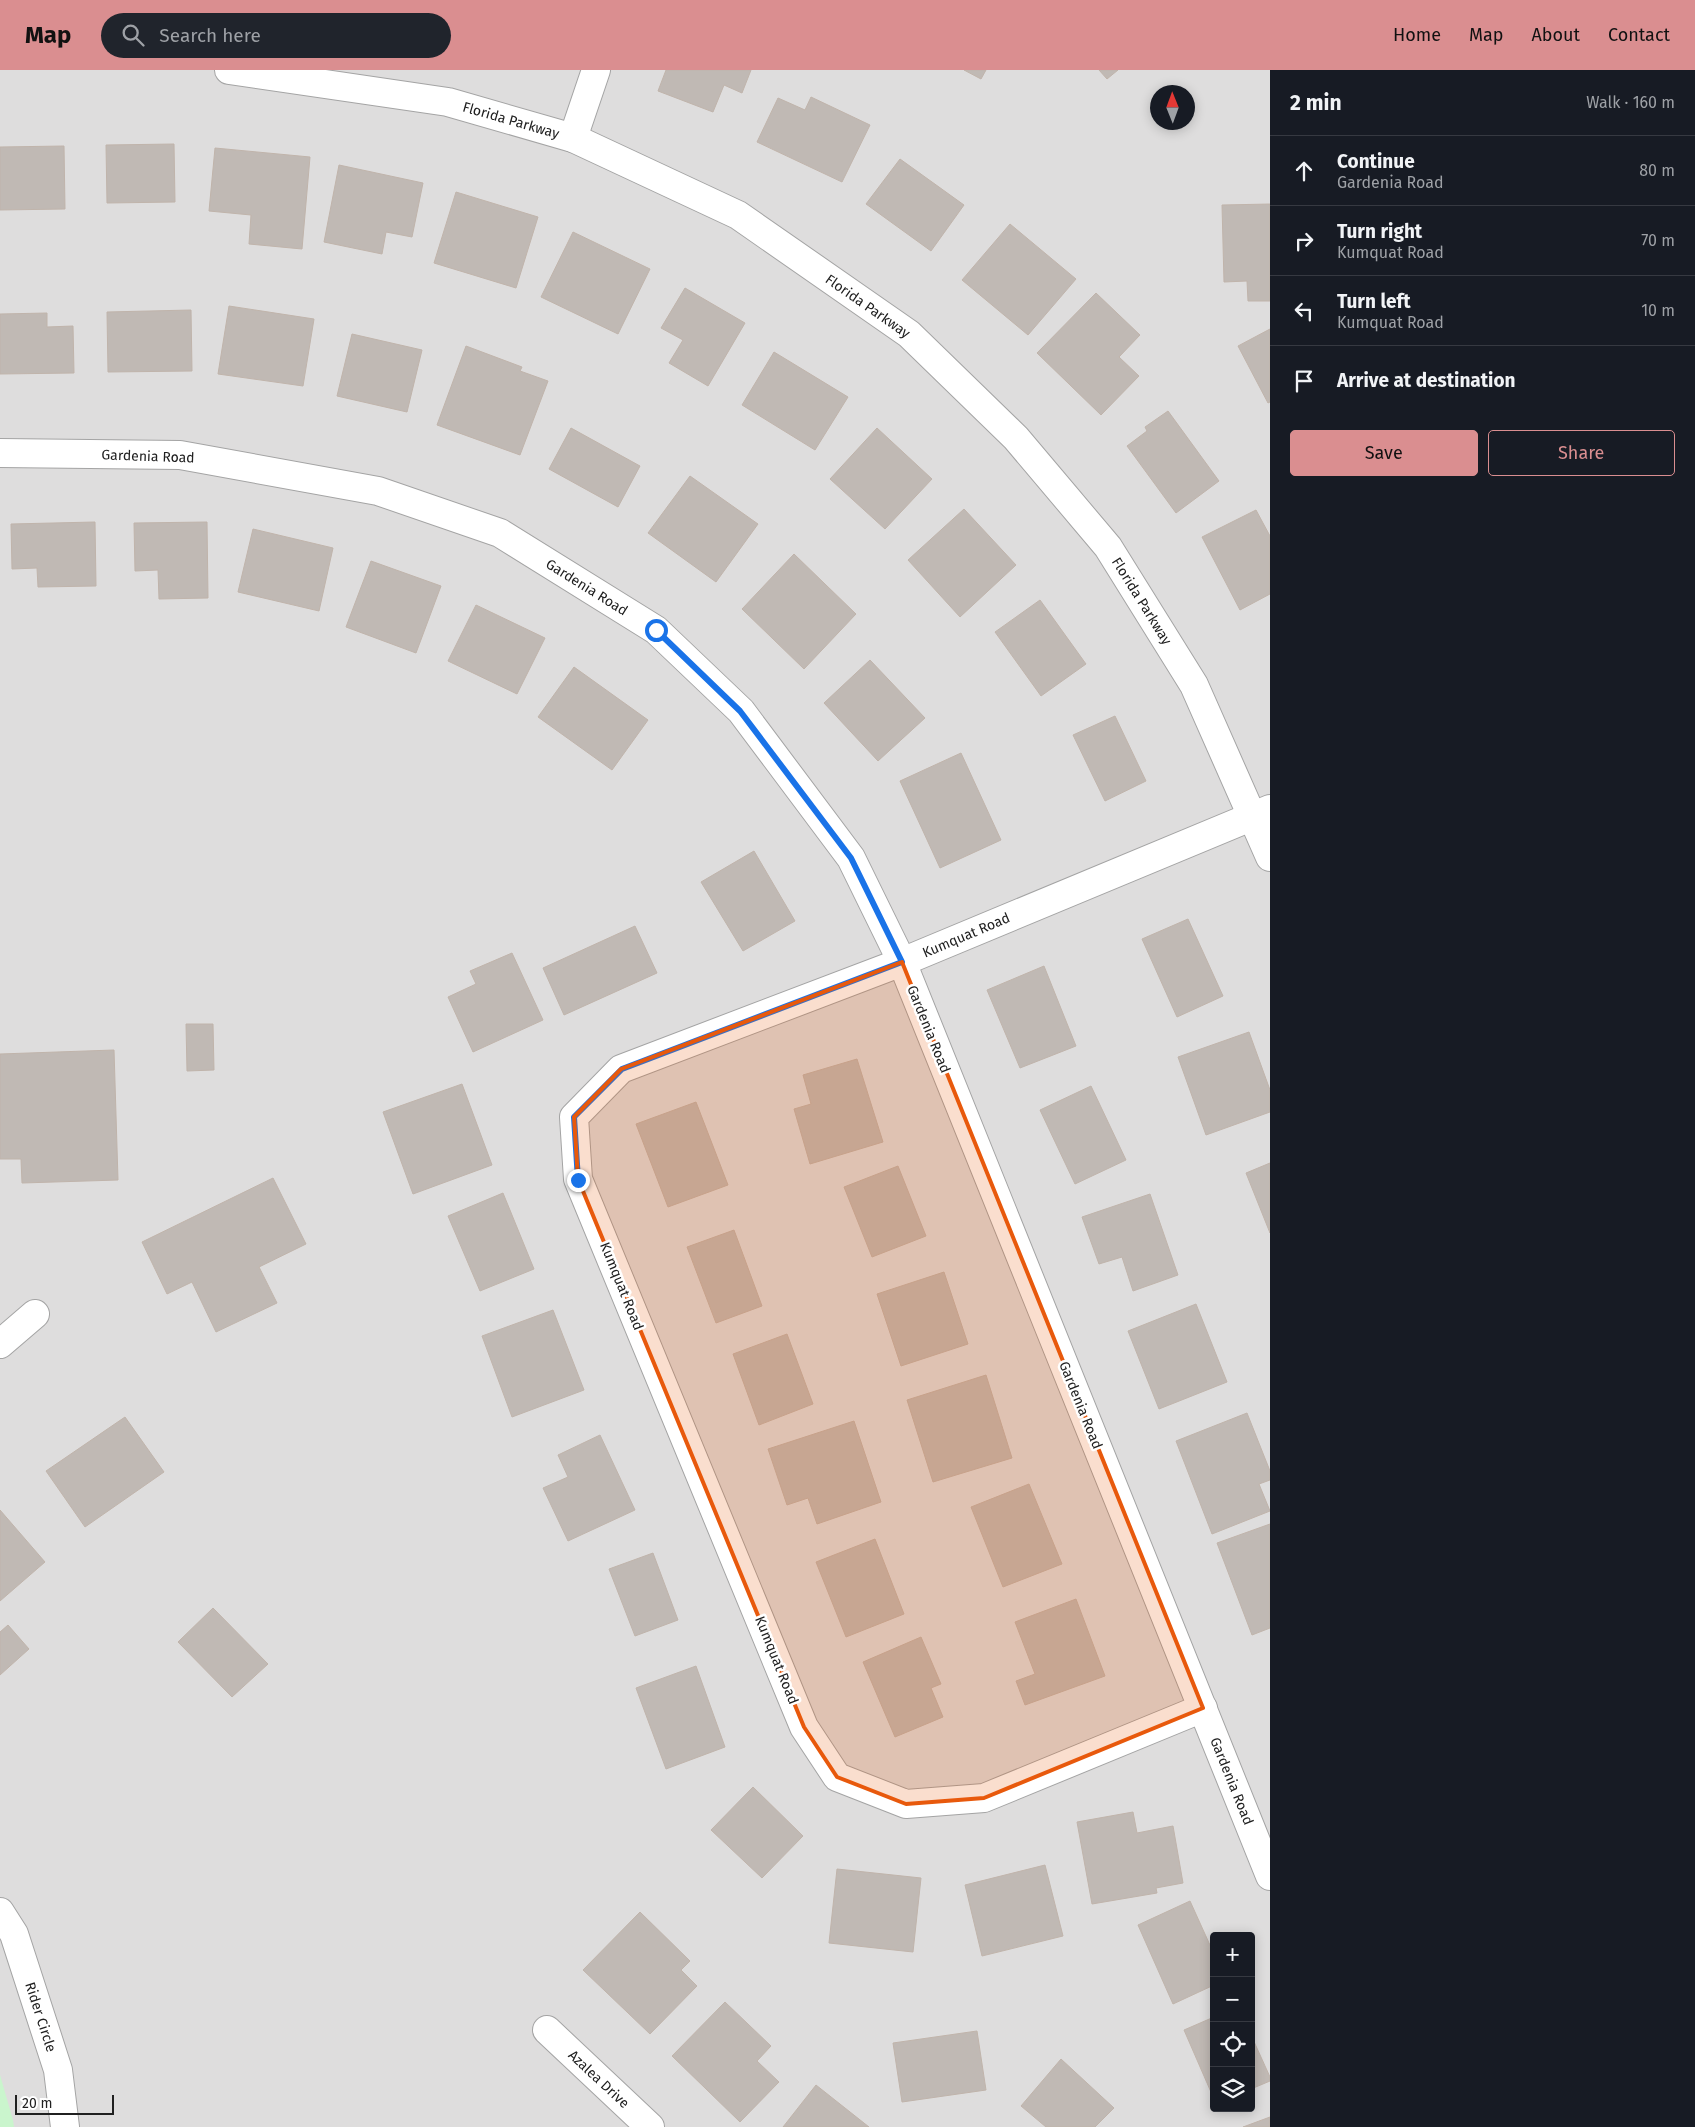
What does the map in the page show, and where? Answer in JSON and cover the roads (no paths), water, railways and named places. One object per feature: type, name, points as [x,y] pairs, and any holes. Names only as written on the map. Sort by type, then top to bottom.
[{"type":"street","name":"Florida Parkway","points":[[229,70],[448,102],[573,138],[738,215],[909,334],[1016,438],[1108,547],[1194,685],[1262,812],[1270,857]]},
{"type":"street","points":[[573,138],[596,70]]},
{"type":"street","name":"Gardenia Road","points":[[0,453],[180,455],[378,491],[500,533],[656,630],[740,711],[851,858],[902,962],[1270,1876]]},
{"type":"street","name":"Kumquat Road","points":[[1203,1708],[984,1798],[906,1804],[837,1777],[804,1727],[578,1180],[574,1117],[622,1069],[902,962],[1262,812]]},
{"type":"street","points":[[0,1344],[36,1314]]},
{"type":"street","name":"Rider Circle","points":[[0,1912],[14,1934],[58,2070],[65,2127]]},
{"type":"street","name":"Azalea Drive","points":[[547,2030],[650,2127]]}]
